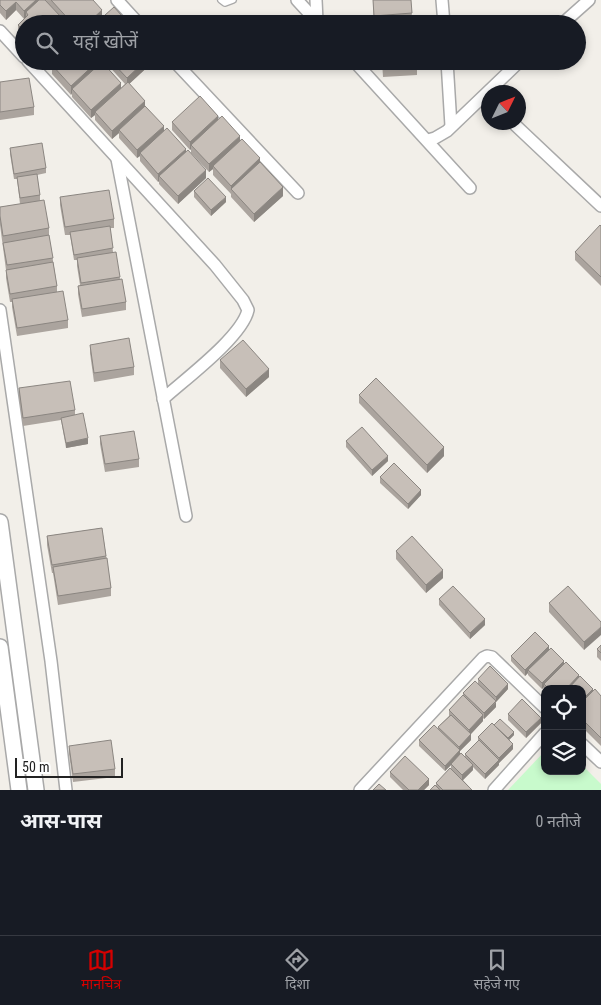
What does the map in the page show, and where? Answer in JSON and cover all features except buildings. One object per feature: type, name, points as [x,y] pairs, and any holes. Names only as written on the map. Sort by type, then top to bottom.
[{"type":"street","points":[[117,0],[131,15]]},
{"type":"street","points":[[297,0],[311,15]]},
{"type":"street","points":[[316,0],[317,15]]},
{"type":"street","points":[[442,0],[443,15]]},
{"type":"street","points":[[572,15],[589,0]]},
{"type":"street","points":[[0,31],[15,47]]},
{"type":"street","points":[[36,70],[215,265],[243,300],[248,310],[246,320],[235,335],[163,399]]},
{"type":"street","points":[[182,70],[298,193]]},
{"type":"street","points":[[362,70],[470,188]]},
{"type":"street","points":[[447,70],[452,126]]},
{"type":"street","points":[[497,85],[512,70]]},
{"type":"street","points":[[428,140],[440,136],[481,101]]},
{"type":"street","points":[[520,130],[601,206]]},
{"type":"street","points":[[117,159],[186,516]]},
{"type":"street","points":[[0,310],[51,662],[66,790]]},
{"type":"street","points":[[0,522],[36,790]]},
{"type":"street","points":[[0,647],[3,691],[19,790]]},
{"type":"street","points":[[360,790],[483,658],[487,656],[492,657],[541,704]]},
{"type":"street","points":[[494,790],[541,738]]},
{"type":"street","points":[[586,748],[601,762]]},
{"type":"lane","points":[[221,0],[225,3],[232,0]]},
{"type":"green space","points":[[541,755],[541,775],[586,775],[586,769],[601,784],[601,790],[508,790]]}]
